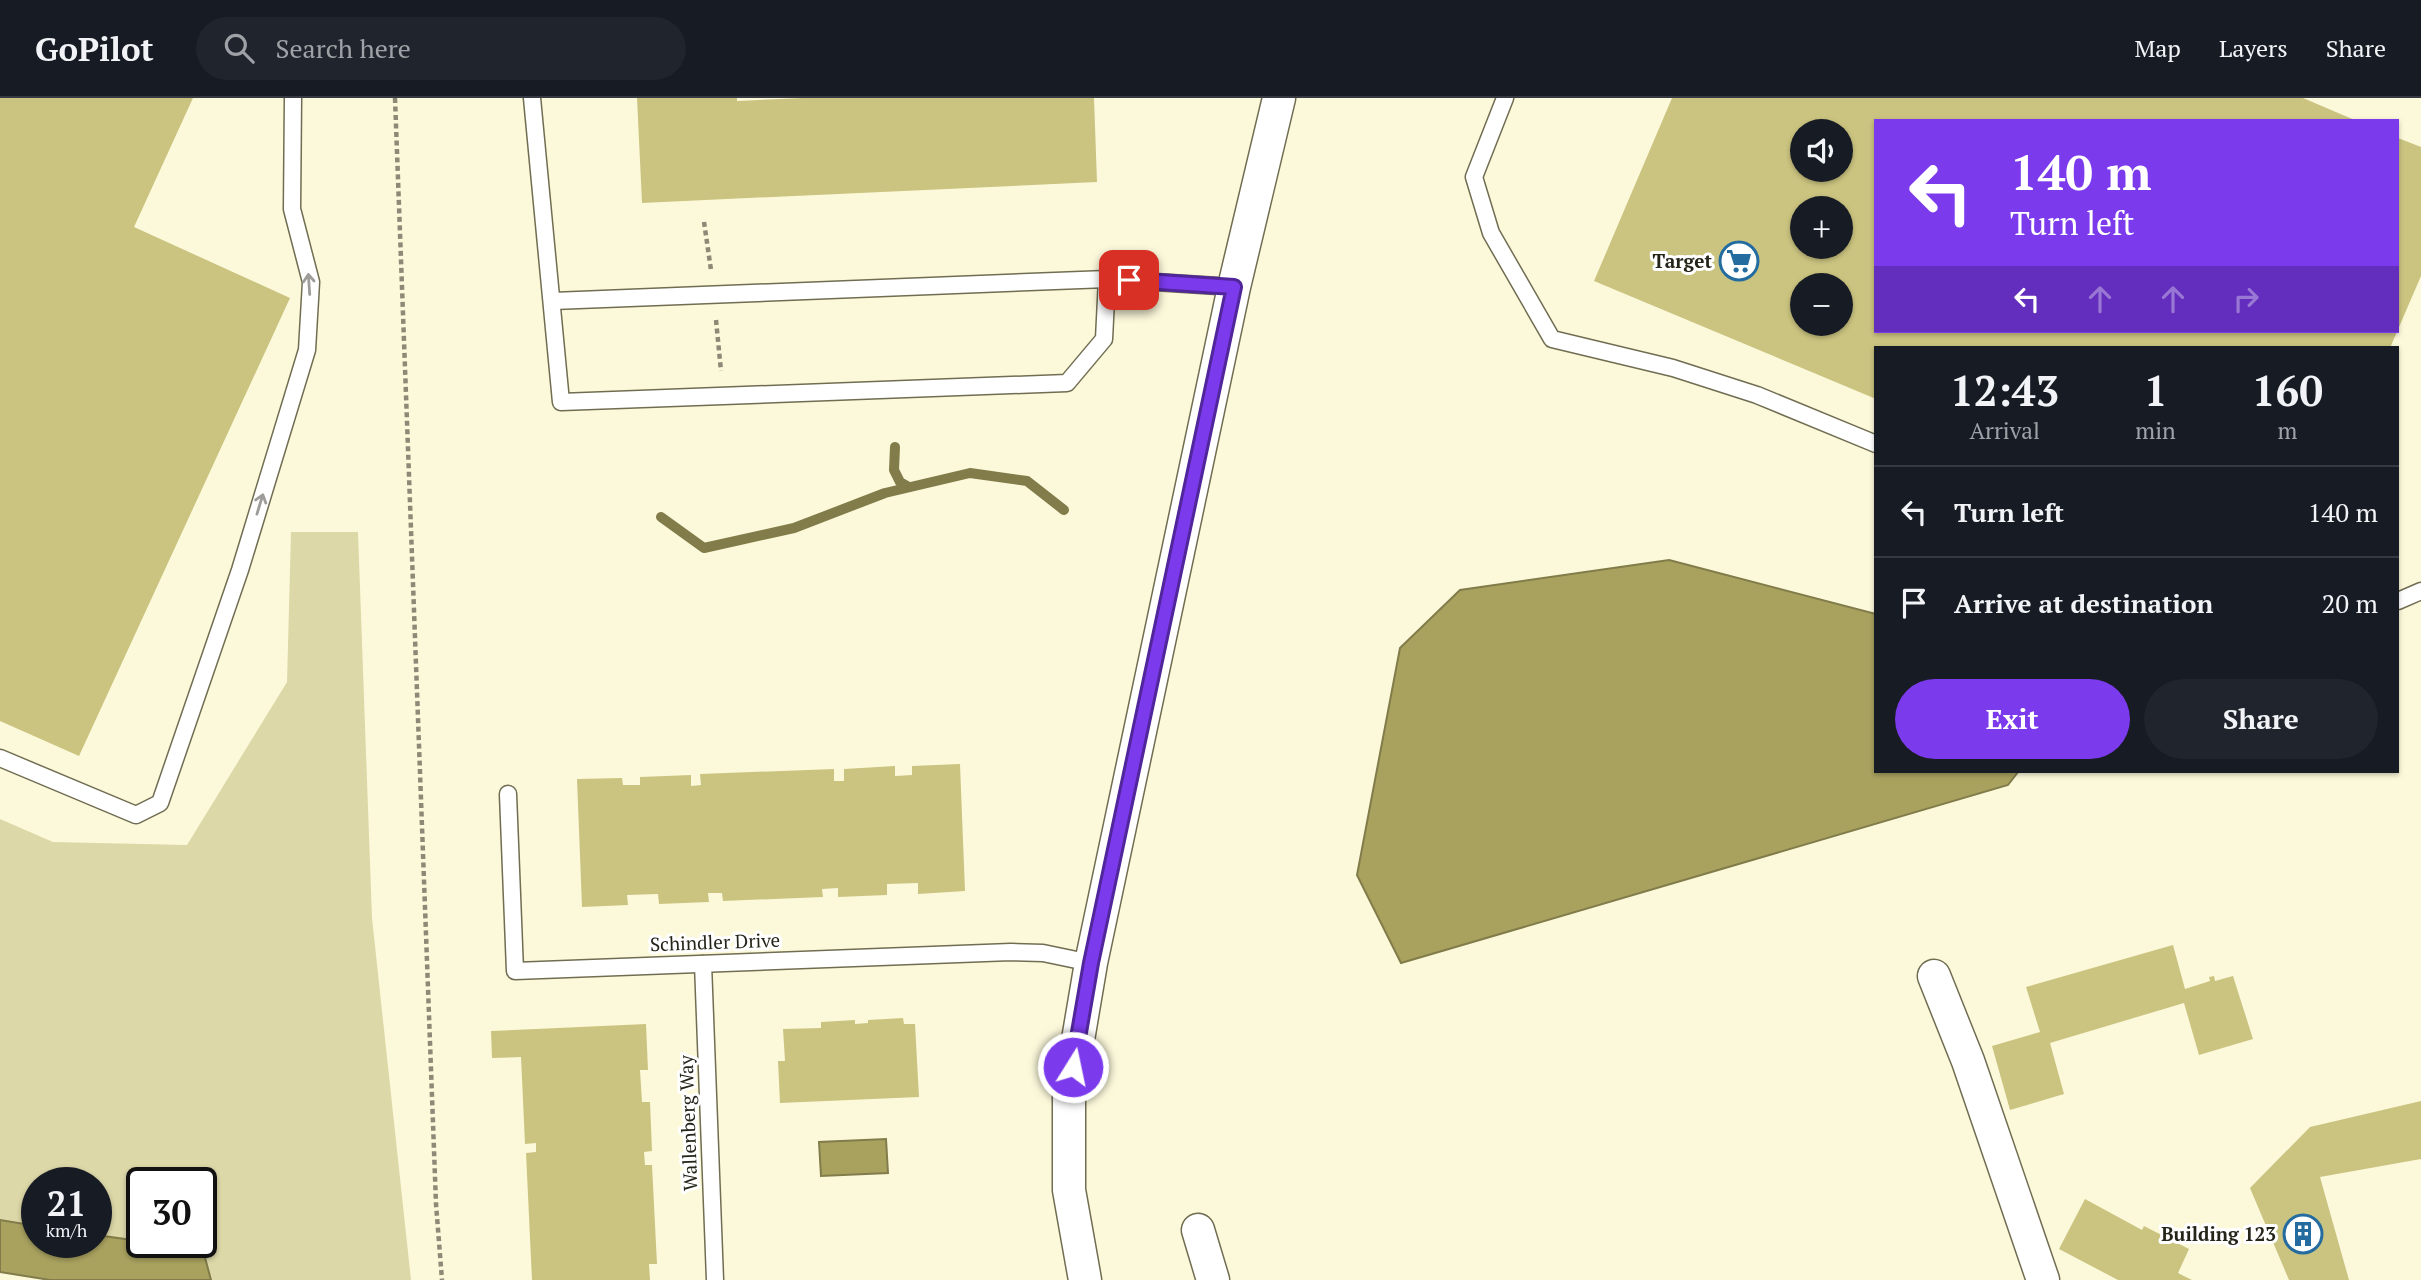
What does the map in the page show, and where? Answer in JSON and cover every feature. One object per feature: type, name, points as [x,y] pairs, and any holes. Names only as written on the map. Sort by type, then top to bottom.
[{"type":"street","points":[[1085,1280],[1069,1190],[1069,1093],[1091,963],[1234,287],[1279,98]]},
{"type":"street","points":[[1934,976],[1968,1061],[2043,1280]]},
{"type":"street","points":[[1198,1230],[1213,1280]]},
{"type":"lane","points":[[0,758],[136,815],[160,803],[240,570],[307,350],[311,282],[292,209],[293,98]]},
{"type":"lane","points":[[532,98],[561,402],[1067,383],[1104,339],[1107,279]]},
{"type":"lane","points":[[1505,98],[1474,177],[1491,233],[1552,339],[1672,368],[1756,396],[1874,443]]},
{"type":"lane","points":[[552,301],[1107,279],[1234,287]]},
{"type":"lane","points":[[2399,601],[2421,591]]},
{"type":"lane","name":"Schindler Drive","points":[[508,794],[515,971],[1011,952],[1043,953],[1091,963]]},
{"type":"lane","name":"Wallenberg Way","points":[[703,964],[715,1280]]},
{"type":"path","points":[[395,98],[436,1204],[442,1280]]},
{"type":"shaded area","points":[[291,532],[358,532],[372,918],[411,1280],[211,1280],[205,1258],[217,1258],[217,1167],[126,1167],[126,1239],[112,1237],[112,1167],[21,1167],[21,1223],[0,1220],[0,819],[53,842],[187,845],[287,682]]},
{"type":"shaded area","points":[[1669,560],[1874,613],[1874,773],[2017,773],[2008,785],[1401,963],[1357,875],[1400,648],[1460,590]]},
{"type":"shaded area","points":[[886,1139],[888,1173],[821,1176],[819,1142]]},
{"type":"shaded area","points":[[0,1220],[21,1223],[21,1258],[112,1258],[112,1237],[126,1239],[126,1258],[205,1258],[211,1280],[50,1280],[0,1272]]},
{"type":"building","points":[[0,98],[193,98],[134,227],[290,298],[79,756],[0,721]]},
{"type":"building","points":[[637,98],[737,98],[737,101],[803,98],[1094,98],[1097,182],[642,203]]},
{"type":"building","name":"Target","points":[[1672,98],[2303,98],[2352,119],[1874,119],[1874,333],[2396,333],[2391,346],[1874,346],[1874,398],[1594,281]]},
{"type":"building","points":[[2399,138],[2421,147],[2421,276],[2399,327]]},
{"type":"building","points":[[960,764],[965,891],[918,894],[918,883],[887,884],[887,895],[838,897],[838,888],[822,889],[823,897],[723,901],[722,893],[708,893],[709,902],[659,904],[658,894],[627,895],[628,905],[582,907],[577,779],[622,778],[623,785],[640,785],[640,777],[691,775],[691,786],[701,785],[700,774],[834,769],[834,781],[844,781],[844,769],[895,766],[895,776],[912,775],[912,766]]},
{"type":"building","points":[[2173,945],[2185,989],[2210,981],[2209,977],[2214,976],[2215,981],[2233,976],[2253,1039],[2199,1055],[2184,1003],[2050,1043],[2064,1094],[2010,1110],[1992,1046],[2040,1032],[2026,987]]},
{"type":"building","points":[[903,1018],[904,1024],[915,1024],[919,1097],[780,1103],[778,1061],[785,1061],[783,1029],[821,1028],[821,1022],[855,1020],[855,1024],[868,1023],[868,1020]]},
{"type":"building","points":[[646,1024],[648,1070],[640,1070],[642,1102],[650,1102],[652,1151],[644,1152],[645,1165],[652,1165],[657,1264],[649,1264],[650,1280],[532,1280],[526,1153],[536,1152],[536,1143],[525,1144],[521,1057],[492,1058],[491,1031]]},
{"type":"building","name":"Building 123","points":[[2421,1101],[2421,1159],[2320,1177],[2349,1280],[2289,1280],[2250,1188],[2310,1127]]},
{"type":"building","points":[[2085,1199],[2142,1230],[2144,1226],[2189,1249],[2178,1273],[2192,1280],[2118,1280],[2059,1249]]},
{"type":"waterway","points":[[895,447],[894,470],[900,482],[909,487]]},
{"type":"waterway","points":[[661,517],[704,548],[794,528],[885,493],[970,473],[1027,481],[1064,510]]},
{"type":"place","name":"Target","points":[[1739,261]]},
{"type":"place","name":"Building 123","points":[[2303,1234]]},
{"type":"route","points":[[1073,1067],[1091,963],[1234,287],[1129,280]]}]
